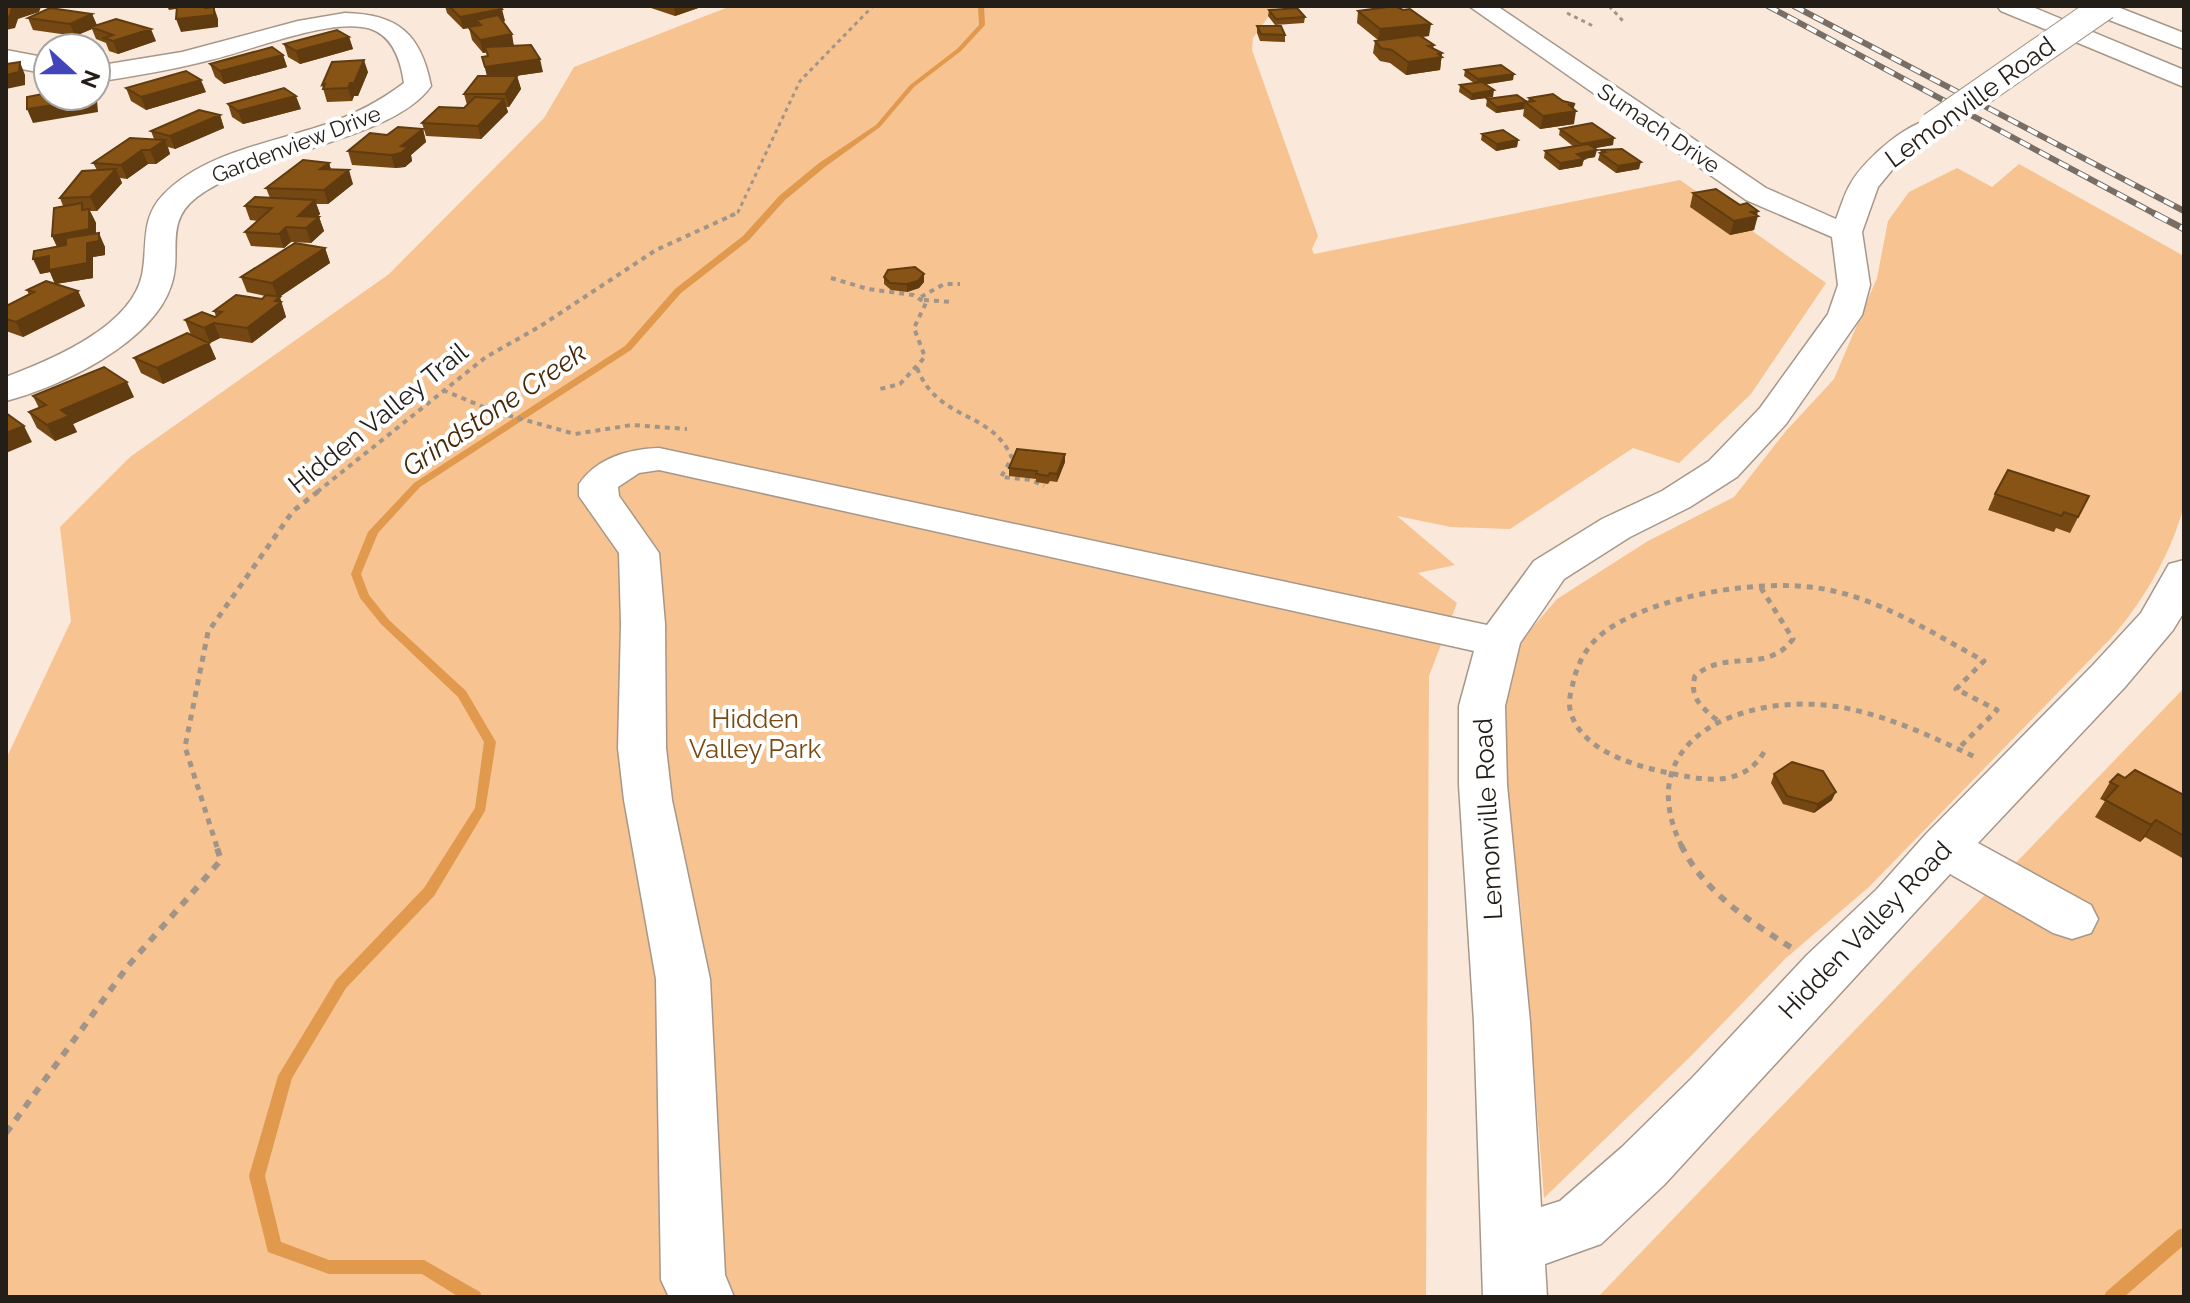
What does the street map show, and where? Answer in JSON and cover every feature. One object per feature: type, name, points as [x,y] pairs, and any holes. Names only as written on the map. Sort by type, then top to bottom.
[{"type":"main road","name":"Sumach Drive","points":[[1481,6],[1756,194],[1824,225],[1847,232]]},
{"type":"main road","points":[[2009,6],[2184,79]]},
{"type":"main road","points":[[2094,6],[2184,42]]},
{"type":"main road","name":"Lemonville Road","points":[[1514,1271],[1502,1022],[1483,785],[1482,706],[1498,642],[1549,570],[1616,528],[1676,499],[1723,469],[1773,416],[1845,315],[1854,285],[1847,232],[1864,185],[1887,158],[2105,6]]},
{"type":"main road","points":[[260,9],[279,34]]},
{"type":"main road","name":"Gardenview Drive","points":[[6,390],[80,355],[121,331],[140,312],[153,289],[160,262],[157,232],[164,214],[183,192],[245,159],[371,118],[400,102],[418,86],[407,51],[397,33],[382,23],[351,20],[312,25],[149,67],[112,72]]},
{"type":"main road","points":[[6,58],[32,63]]},
{"type":"main road","points":[[702,1297],[693,1280],[683,979],[648,800],[642,748],[643,624],[639,553],[599,496],[598,484],[610,472],[636,459],[659,459],[1498,642]]},
{"type":"main road","name":"Hidden Valley Road","points":[[1514,1271],[1579,1224],[1643,1166],[1712,1096],[1826,970],[1895,903],[2158,620],[2184,573]]},
{"type":"main road","points":[[1944,847],[2072,919]]},
{"type":"path","name":"Hidden Valley Trail","points":[[6,1133],[128,966],[221,860],[185,747],[208,632],[293,511],[486,357],[539,327],[656,250],[738,212],[800,81],[873,6]]},
{"type":"path","points":[[1609,6],[1623,21]]},
{"type":"path","points":[[1567,13],[1595,27]]},
{"type":"path","points":[[831,278],[868,289],[951,302]]},
{"type":"path","points":[[922,299],[944,284],[960,284]]},
{"type":"path","points":[[880,389],[900,384],[925,357],[914,328],[926,303],[922,299]]},
{"type":"path","points":[[917,368],[927,390],[991,432],[1010,452],[1012,458],[1001,477],[1031,480],[1044,486]]},
{"type":"path","points":[[443,390],[493,411],[575,434],[632,425],[687,429]]},
{"type":"path","points":[[1764,752],[1752,770],[1725,779],[1707,779],[1617,757],[1601,749],[1578,728],[1570,709],[1582,652],[1611,627],[1649,610],[1728,590],[1794,585],[1847,593],[1876,604],[1984,661],[1956,689],[1997,710],[1958,749]]},
{"type":"path","points":[[1717,720],[1703,709],[1691,690],[1692,680],[1698,672],[1724,663],[1775,657],[1793,639],[1761,588]]},
{"type":"path","points":[[1826,970],[1728,904],[1686,856],[1667,808],[1670,771],[1682,747],[1697,732],[1717,720],[1764,706],[1822,705],[1883,718],[2014,775]]},
{"type":"green space","name":"Hidden Valley Park","points":[[731,6],[1276,6],[1253,38],[1252,50],[1318,236],[1312,249],[1314,254],[1680,180],[1826,283],[1751,394],[1679,463],[1633,448],[1510,529],[1451,527],[1397,516],[1455,565],[1418,573],[1457,603],[1429,676],[1426,1297],[6,1297],[6,759],[71,621],[60,527],[130,457],[389,274],[544,118],[574,67]]},
{"type":"green space","points":[[2019,164],[2184,256],[2184,506],[2164,558],[2136,607],[2113,636],[1869,887],[1786,958],[1691,1056],[1544,1198],[1521,909],[1504,783],[1505,700],[1512,651],[1557,599],[1648,541],[1734,497],[1786,431],[1834,379],[1877,278],[1888,221],[1909,192],[1957,168],[1992,187]]},
{"type":"green space","points":[[2184,688],[2184,1297],[1598,1297]]},
{"type":"building","points":[[6,6],[15,6],[10,16],[6,17]]},
{"type":"building","points":[[177,6],[214,7],[214,15],[176,19]]},
{"type":"building","points":[[449,6],[499,6],[502,9],[460,17]]},
{"type":"building","points":[[1395,6],[1410,9],[1431,24],[1380,29],[1358,11]]},
{"type":"building","points":[[50,8],[92,14],[70,24],[28,18]]},
{"type":"building","points":[[1297,8],[1305,17],[1276,19],[1269,10]]},
{"type":"building","points":[[498,15],[512,34],[480,40],[468,27],[481,25],[476,20]]},
{"type":"building","points":[[116,19],[151,29],[113,41],[112,32],[91,27]]},
{"type":"building","points":[[1257,26],[1281,26],[1285,35],[1261,34]]},
{"type":"building","points":[[337,30],[349,37],[296,51],[284,44]]},
{"type":"building","points":[[1419,35],[1434,45],[1428,46],[1442,53],[1438,54],[1442,57],[1408,62],[1392,50],[1381,48],[1375,41]]},
{"type":"building","points":[[531,45],[540,59],[485,67],[482,57],[488,56],[485,47]]},
{"type":"building","points":[[272,47],[283,55],[220,71],[210,64]]},
{"type":"building","points":[[364,60],[354,83],[350,83],[348,88],[323,89],[332,62]]},
{"type":"building","points":[[20,62],[19,72],[6,75],[6,64]]},
{"type":"building","points":[[1501,65],[1514,74],[1478,79],[1465,70]]},
{"type":"building","points":[[186,71],[201,80],[141,97],[126,88]]},
{"type":"building","points":[[478,76],[517,76],[505,94],[464,94]]},
{"type":"building","points":[[1482,82],[1494,90],[1472,94],[1460,85]]},
{"type":"building","points":[[284,88],[296,96],[238,111],[228,104]]},
{"type":"building","points":[[1553,94],[1575,104],[1569,105],[1576,111],[1543,116],[1525,102],[1534,101],[1529,98]]},
{"type":"building","points":[[1517,95],[1527,102],[1497,107],[1487,99]]},
{"type":"building","points":[[32,96],[32,108],[27,109],[27,97]]},
{"type":"building","points":[[475,97],[504,99],[478,126],[422,123],[439,107],[464,108]]},
{"type":"building","points":[[199,110],[220,115],[170,136],[151,131]]},
{"type":"building","points":[[1592,123],[1614,138],[1581,144],[1560,129]]},
{"type":"building","points":[[398,127],[423,129],[401,146],[408,147],[401,153],[348,151],[370,133],[387,135]]},
{"type":"building","points":[[1503,130],[1518,140],[1497,144],[1482,134]]},
{"type":"building","points":[[130,138],[165,140],[150,150],[142,150],[121,165],[93,163]]},
{"type":"building","points":[[1588,144],[1597,150],[1577,154],[1584,159],[1560,163],[1545,151]]},
{"type":"building","points":[[1622,149],[1641,162],[1618,166],[1600,153],[1605,152],[1601,150]]},
{"type":"building","points":[[303,160],[329,163],[320,169],[349,170],[324,190],[266,188]]},
{"type":"building","points":[[116,169],[90,197],[60,198],[82,171]]},
{"type":"building","points":[[1716,189],[1740,205],[1747,203],[1758,211],[1751,212],[1758,216],[1734,221],[1693,193]]},
{"type":"building","points":[[255,197],[315,200],[298,216],[319,217],[306,228],[286,227],[279,234],[245,232],[272,208],[245,206]]},
{"type":"building","points":[[82,203],[82,210],[89,209],[89,229],[52,236],[54,208]]},
{"type":"building","points":[[99,233],[99,241],[87,243],[87,263],[49,270],[49,256],[33,259],[34,251],[66,245],[66,238]]},
{"type":"building","points":[[295,243],[325,248],[272,283],[241,277]]},
{"type":"building","points":[[915,267],[924,274],[918,281],[890,283],[884,277],[888,270]]},
{"type":"building","points":[[46,281],[78,291],[16,322],[6,319],[6,306],[34,292],[27,290]]},
{"type":"building","points":[[236,295],[262,299],[266,295],[280,297],[275,301],[281,302],[247,328],[214,323],[204,328],[185,320],[202,312],[215,317],[222,312],[214,311]]},
{"type":"building","points":[[187,333],[209,343],[157,368],[134,358]]},
{"type":"building","points":[[104,367],[127,382],[61,410],[69,416],[47,425],[29,412],[46,405],[33,396]]},
{"type":"building","points":[[6,413],[24,426],[6,433]]},
{"type":"building","points":[[1017,449],[1065,454],[1057,474],[1050,473],[1048,476],[1036,474],[1037,471],[1009,468]]},
{"type":"building","points":[[2008,470],[2089,496],[2078,517],[2064,512],[2062,516],[1995,494]]},
{"type":"building","points":[[1792,762],[1823,771],[1836,792],[1818,804],[1787,796],[1774,774]]},
{"type":"building","points":[[2135,770],[2184,795],[2184,836],[2156,820],[2151,825],[2105,800],[2118,786],[2110,782],[2118,774],[2125,778]]},
{"type":"waterway","name":"Grindstone Creek","points":[[474,1297],[424,1267],[329,1267],[274,1247],[257,1176],[285,1076],[341,984],[429,892],[481,808],[490,742],[462,694],[385,622],[364,596],[356,574],[373,532],[417,485],[628,348],[678,291],[746,238],[782,198],[878,126],[912,86],[959,50],[982,25],[981,6]]},
{"type":"waterway","name":"Grindstone Creek","points":[[2112,1297],[2184,1235]]},
{"type":"railway","points":[[1768,6],[2159,216]]},
{"type":"railway","points":[[1794,6],[2184,211]]},
{"type":"railway","points":[[2155,214],[2184,229]]}]
